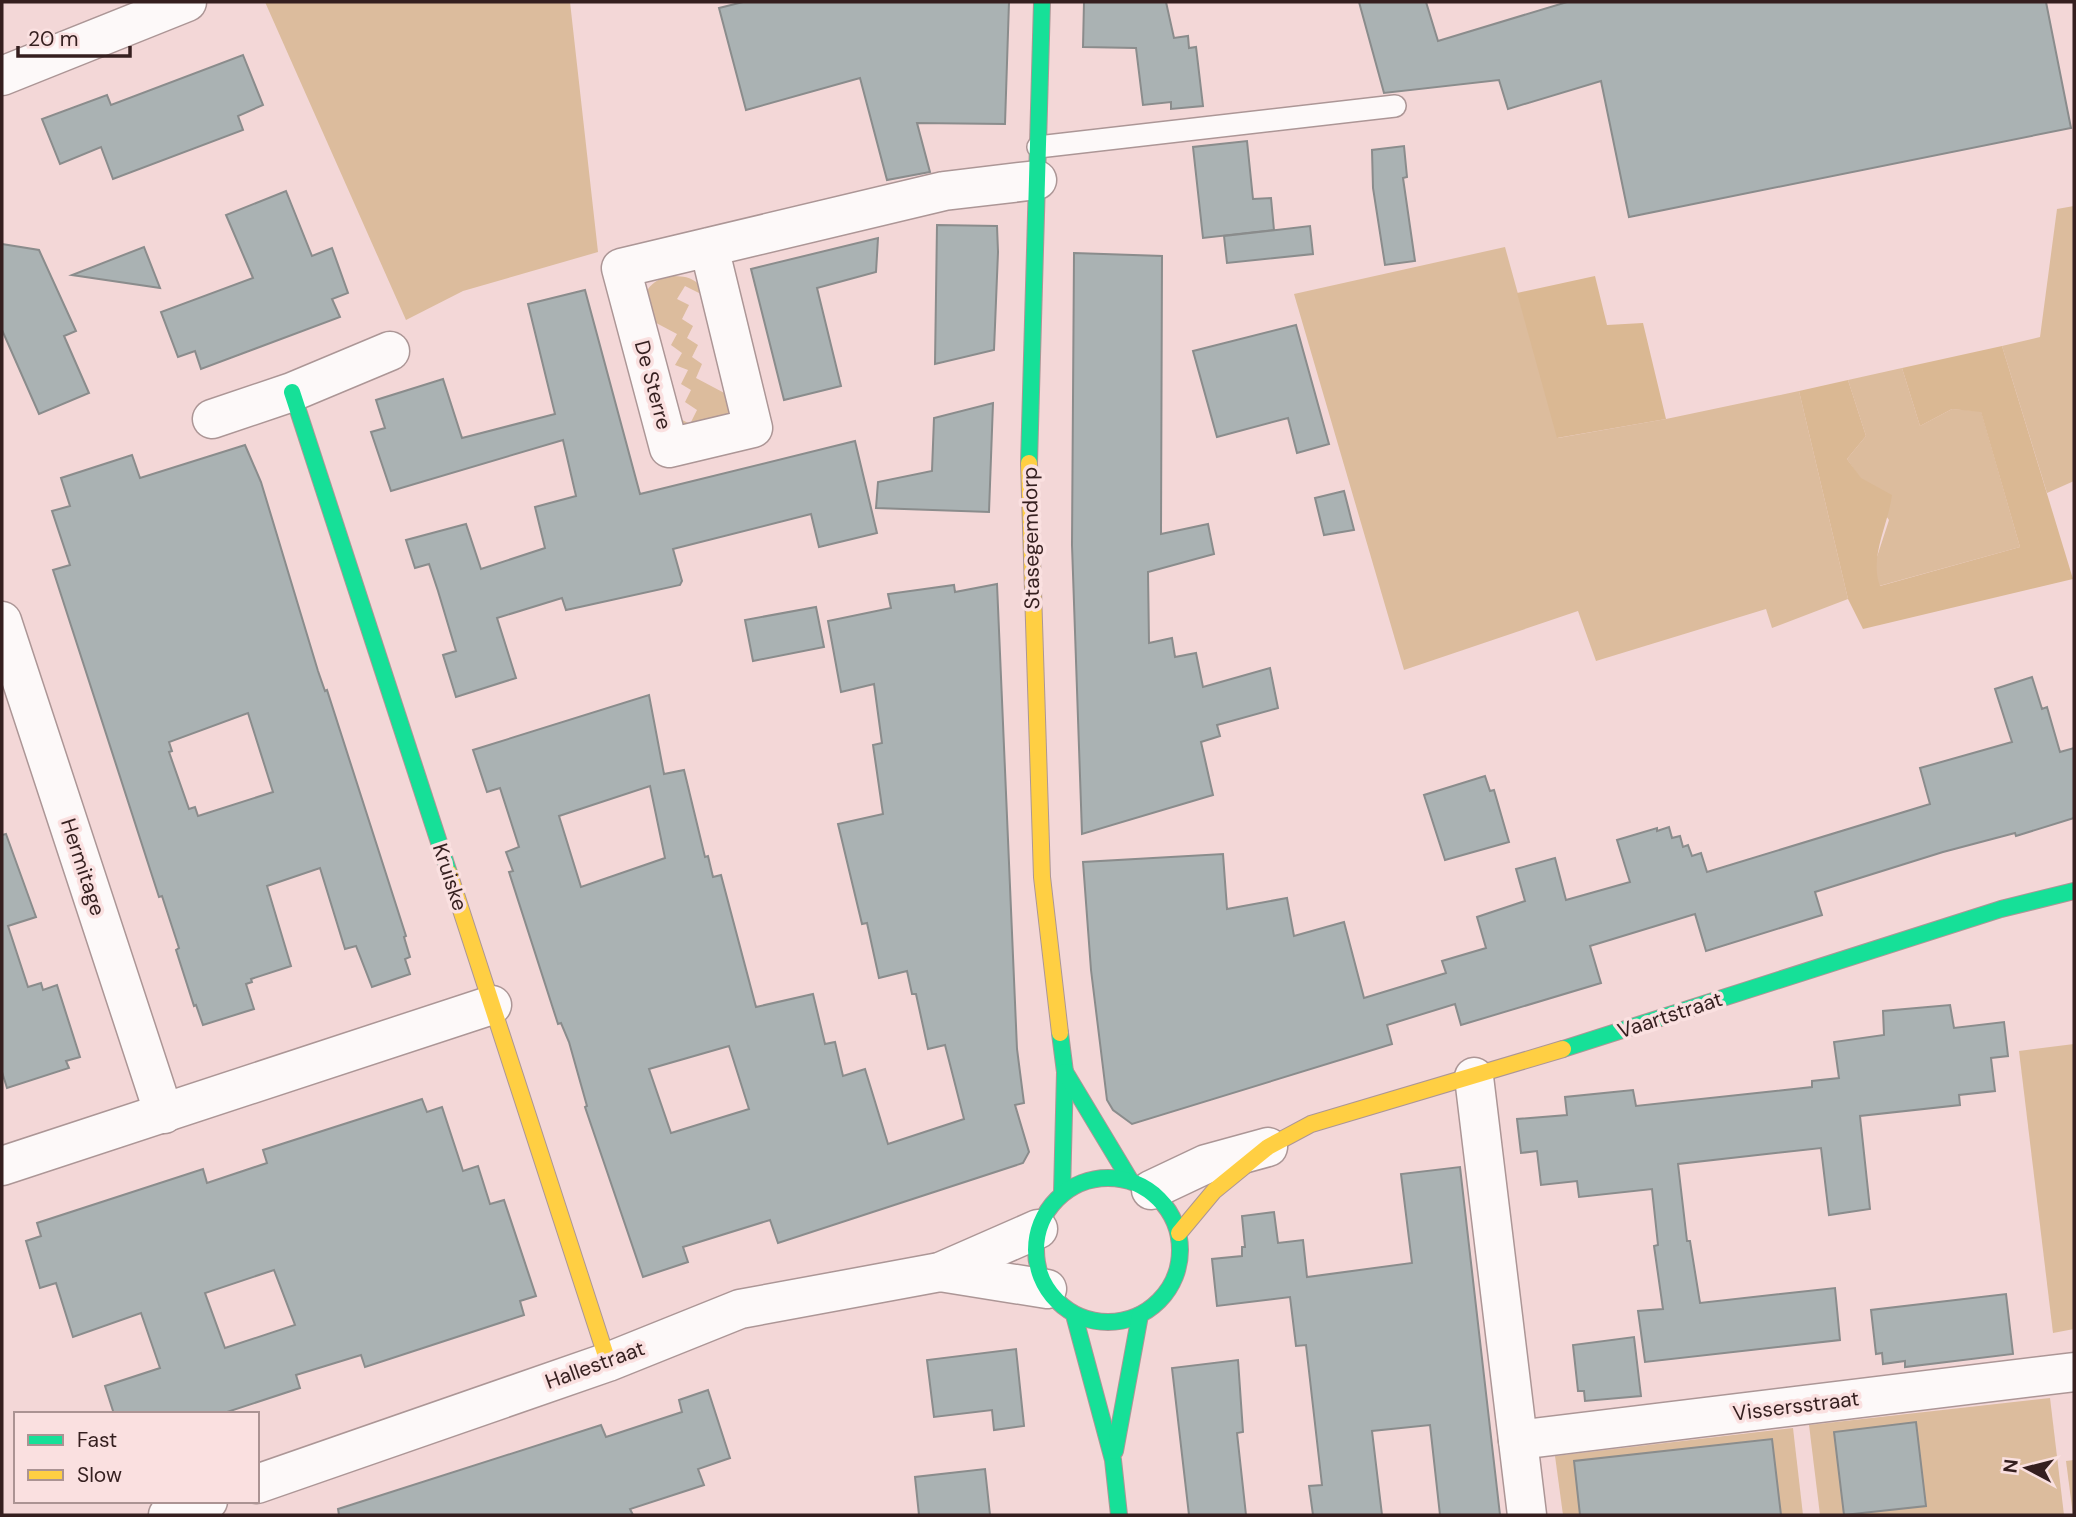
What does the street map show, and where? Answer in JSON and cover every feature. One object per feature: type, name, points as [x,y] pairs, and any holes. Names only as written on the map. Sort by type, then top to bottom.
[{"type":"street","points":[[2,76],[187,2]]},
{"type":"street","name":"Stasegemdorp","points":[[1042,2],[1029,492],[1042,877],[1065,1072],[1062,1193]]},
{"type":"street","name":"De Sterre","points":[[709,247],[753,428],[669,448],[621,268],[709,247],[944,191],[1037,164]]},
{"type":"street","points":[[212,419],[292,392],[390,351]]},
{"type":"street","name":"Kruiske","points":[[292,392],[608,1362]]},
{"type":"street","name":"Hermitage","points":[[2,621],[163,1114]]},
{"type":"street","name":"Vaartstraat","points":[[1179,1233],[1214,1191],[1268,1147],[1311,1124],[1474,1077],[2001,909],[2074,891]]},
{"type":"street","points":[[2,1167],[492,1005]]},
{"type":"street","name":"Stasegemdorp","points":[[1065,1072],[1141,1185]]},
{"type":"street","points":[[1474,1077],[1527,1515]]},
{"type":"street","name":"Vaartstraat","points":[[1141,1185],[1268,1147]]},
{"type":"street","points":[[1061,1302],[1096,1322],[1119,1322],[1140,1315],[1160,1301],[1174,1280],[1180,1257],[1179,1233],[1168,1210],[1141,1185],[1107,1177],[1083,1181],[1062,1193],[1047,1209],[1038,1229],[1035,1250],[1038,1270],[1061,1302],[1113,1460],[1119,1515]]},
{"type":"street","name":"Hallestraat","points":[[259,1483],[608,1362],[740,1309],[940,1272],[1038,1229]]},
{"type":"street","name":"Hallestraat","points":[[940,1272],[1061,1302]]},
{"type":"street","points":[[1113,1460],[1140,1315]]},
{"type":"street","name":"Vissersstraat","points":[[1518,1440],[2074,1372]]},
{"type":"street","points":[[168,1515],[202,1503]]},
{"type":"lane","points":[[1037,164],[1395,106]]},
{"type":"shaded area","points":[[265,2],[570,2],[598,252],[463,291],[406,320]]},
{"type":"shaded area","points":[[2074,206],[2074,481],[2047,493],[2002,346],[2040,337],[2057,209]]},
{"type":"shaded area","points":[[1505,247],[1558,438],[1799,391],[1848,599],[1772,628],[1766,609],[1596,661],[1578,611],[1404,670],[1294,294]]},
{"type":"shaded area","points":[[667,276],[691,279],[707,297],[685,286],[677,299],[689,305],[682,319],[693,326],[687,338],[698,345],[692,357],[702,364],[696,378],[730,396],[732,421],[686,440],[669,413],[690,424],[697,410],[685,402],[691,390],[681,384],[688,370],[675,365],[682,353],[671,345],[677,334],[643,316],[647,291],[654,283]]},
{"type":"shaded area","points":[[1595,276],[1607,325],[1643,323],[1666,419],[1557,438],[1517,293]]},
{"type":"shaded area","points":[[2002,346],[2073,579],[1863,629],[1848,599],[1799,391],[1848,380],[1866,436],[1847,459],[1861,478],[1892,495],[1878,553],[1877,575],[1880,586],[2020,547],[1981,412],[1952,409],[1920,426],[1902,368]]},
{"type":"shaded area","points":[[1902,368],[1920,426],[1952,409],[1981,411],[2020,547],[1879,586],[1874,566],[1889,520],[1847,459],[1866,436],[1848,380]]},
{"type":"shaded area","points":[[2074,1044],[2074,1329],[2053,1333],[2019,1051]]},
{"type":"shaded area","points":[[2050,1398],[2064,1515],[1820,1515],[1809,1425]]},
{"type":"shaded area","points":[[1793,1428],[1803,1515],[1563,1515],[1555,1456]]},
{"type":"shaded area","points":[[2074,1460],[2074,1515],[2073,1515],[2066,1461]]},
{"type":"building","points":[[743,2],[1009,2],[1005,124],[917,123],[930,172],[887,180],[860,78],[746,110],[719,8]]},
{"type":"building","points":[[1084,2],[1166,2],[1174,38],[1188,36],[1189,48],[1196,47],[1203,106],[1171,109],[1171,102],[1143,105],[1136,48],[1083,47]]},
{"type":"building","points":[[1359,2],[1426,2],[1438,41],[1567,2],[2046,2],[2071,128],[1629,217],[1601,81],[1508,109],[1499,80],[1384,93]]},
{"type":"building","points":[[243,55],[263,105],[238,116],[243,130],[113,179],[101,147],[60,164],[42,119],[107,95],[111,105]]},
{"type":"building","points":[[1247,141],[1253,199],[1271,198],[1274,230],[1203,238],[1193,147]]},
{"type":"building","points":[[1404,146],[1407,177],[1403,178],[1415,261],[1385,265],[1373,188],[1372,150]]},
{"type":"building","points":[[286,191],[312,256],[332,248],[348,293],[332,299],[340,317],[201,369],[195,351],[178,357],[161,312],[253,278],[226,215]]},
{"type":"building","points":[[937,225],[997,226],[998,252],[994,350],[935,364]]},
{"type":"building","points":[[1310,226],[1313,254],[1227,263],[1224,236]]},
{"type":"building","points":[[878,238],[876,272],[817,288],[841,386],[784,400],[751,269]]},
{"type":"building","points":[[2,244],[39,250],[76,331],[64,336],[89,393],[39,414],[2,330]]},
{"type":"building","points":[[144,247],[160,288],[72,275]]},
{"type":"building","points":[[1074,253],[1162,256],[1161,534],[1208,524],[1214,554],[1148,572],[1149,643],[1172,638],[1175,657],[1196,653],[1203,687],[1270,668],[1278,708],[1217,725],[1220,736],[1201,742],[1213,795],[1082,834],[1072,545]]},
{"type":"building","points":[[585,290],[640,494],[855,441],[877,533],[819,547],[811,514],[673,549],[682,581],[680,585],[566,610],[562,598],[497,618],[516,678],[456,697],[443,655],[456,651],[438,591],[429,564],[415,568],[406,540],[466,524],[481,569],[545,548],[535,507],[576,496],[563,440],[391,491],[371,432],[385,428],[376,400],[443,379],[462,438],[555,414],[528,304]]},
{"type":"building","points":[[1296,325],[1329,444],[1297,453],[1288,418],[1217,437],[1193,351]]},
{"type":"building","points":[[993,403],[989,512],[876,508],[878,482],[932,471],[934,418]]},
{"type":"building","points":[[245,445],[261,482],[318,671],[325,691],[327,690],[406,936],[404,937],[410,957],[405,959],[410,974],[372,987],[356,946],[345,949],[320,868],[267,886],[291,966],[251,979],[252,982],[246,984],[254,1009],[203,1025],[196,1005],[194,1006],[176,950],[179,948],[162,896],[159,897],[53,570],[70,565],[52,511],[70,506],[61,478],[132,455],[140,478]],"holes":[[[248,713],[273,792],[198,816],[195,807],[189,809],[169,752],[172,751],[169,742]]]},
{"type":"building","points":[[1344,491],[1354,530],[1324,535],[1315,498]]},
{"type":"building","points":[[997,584],[1017,1049],[1024,1103],[1015,1105],[1029,1152],[1023,1163],[778,1243],[770,1220],[683,1247],[688,1262],[643,1277],[585,1107],[587,1106],[569,1042],[561,1023],[558,1024],[509,872],[513,871],[506,852],[519,847],[500,788],[487,792],[473,750],[649,695],[664,774],[684,770],[705,857],[708,856],[713,877],[721,875],[756,1007],[813,994],[825,1044],[835,1042],[843,1076],[865,1069],[888,1144],[964,1119],[945,1045],[928,1049],[916,994],[912,994],[907,971],[879,978],[867,923],[862,924],[838,824],[883,814],[873,745],[882,743],[874,684],[841,692],[828,621],[891,608],[888,594],[954,585],[955,592]],"holes":[[[650,786],[665,858],[581,887],[559,816]],[[729,1046],[749,1109],[671,1133],[649,1069]]]},
{"type":"building","points":[[816,607],[824,647],[753,661],[745,620]]},
{"type":"building","points":[[2032,677],[2042,709],[2047,707],[2060,752],[2074,748],[2074,818],[2016,836],[2015,833],[1943,852],[1815,892],[1822,915],[1706,951],[1695,914],[1590,946],[1601,983],[1461,1025],[1455,1004],[1387,1025],[1392,1044],[1132,1124],[1113,1110],[1107,1100],[1091,970],[1083,862],[1223,854],[1227,909],[1287,898],[1294,936],[1344,922],[1364,998],[1446,973],[1442,961],[1486,948],[1477,917],[1525,901],[1516,869],[1555,858],[1566,900],[1630,882],[1617,840],[1657,828],[1657,831],[1669,827],[1672,838],[1680,836],[1683,847],[1688,845],[1692,856],[1701,853],[1707,872],[1930,804],[1920,768],[2012,742],[1995,689]]},
{"type":"building","points":[[1485,776],[1490,791],[1494,790],[1509,842],[1445,860],[1424,795]]},
{"type":"building","points":[[6,834],[36,917],[8,926],[28,987],[41,983],[43,990],[57,985],[80,1057],[66,1061],[69,1068],[7,1088],[2,1072],[2,835]]},
{"type":"building","points":[[1950,1005],[1954,1028],[2004,1022],[2008,1056],[1991,1058],[1995,1091],[1959,1095],[1960,1105],[1860,1116],[1870,1209],[1829,1215],[1821,1148],[1678,1164],[1687,1241],[1690,1241],[1700,1303],[1835,1288],[1840,1340],[1645,1362],[1638,1311],[1663,1309],[1654,1246],[1658,1245],[1652,1189],[1579,1197],[1577,1181],[1541,1185],[1537,1151],[1521,1153],[1517,1119],[1567,1115],[1565,1097],[1633,1090],[1636,1106],[1812,1087],[1812,1081],[1839,1078],[1834,1042],[1884,1035],[1883,1011]]},
{"type":"building","points":[[422,1099],[427,1112],[442,1107],[463,1171],[478,1166],[490,1204],[504,1200],[536,1296],[520,1301],[524,1315],[365,1367],[361,1355],[296,1375],[300,1388],[227,1412],[113,1412],[105,1386],[160,1368],[141,1313],[73,1337],[56,1283],[40,1288],[26,1241],[41,1236],[37,1223],[203,1169],[207,1183],[267,1163],[263,1150]],"holes":[[[274,1270],[295,1325],[225,1348],[205,1293]]]},
{"type":"building","points":[[1460,1167],[1500,1515],[1440,1515],[1430,1425],[1372,1431],[1382,1515],[1313,1515],[1309,1486],[1322,1485],[1306,1345],[1296,1346],[1290,1297],[1217,1306],[1212,1259],[1242,1256],[1242,1247],[1245,1247],[1242,1216],[1274,1212],[1278,1243],[1303,1240],[1307,1277],[1412,1263],[1401,1174]]},
{"type":"building","points":[[2006,1294],[2013,1354],[1905,1367],[1905,1361],[1883,1364],[1882,1353],[1876,1354],[1871,1310]]},
{"type":"building","points":[[1634,1337],[1641,1396],[1585,1401],[1584,1391],[1578,1391],[1573,1345]]},
{"type":"building","points":[[1016,1349],[1024,1426],[994,1430],[992,1410],[934,1417],[927,1360]]},
{"type":"building","points":[[1238,1360],[1243,1432],[1237,1433],[1246,1515],[1189,1515],[1172,1368]]},
{"type":"building","points":[[708,1390],[730,1458],[698,1469],[704,1485],[630,1509],[633,1515],[339,1515],[338,1509],[601,1425],[606,1437],[682,1412],[679,1400]]},
{"type":"building","points":[[1916,1422],[1926,1506],[1844,1515],[1834,1432]]},
{"type":"building","points":[[1772,1439],[1781,1515],[1580,1515],[1574,1461]]},
{"type":"building","points":[[985,1469],[990,1515],[919,1515],[915,1477]]},
{"type":"traffic: fast","points":[[1029,463],[1042,2]]},
{"type":"traffic: fast","points":[[292,392],[449,873]]},
{"type":"traffic: fast","points":[[1563,1049],[2001,909],[2074,891]]},
{"type":"traffic: fast","points":[[1060,1033],[1065,1072],[1062,1193]]},
{"type":"traffic: fast","points":[[1065,1072],[1130,1180]]},
{"type":"traffic: fast","points":[[1108,1178],[1136,1183],[1159,1199],[1175,1222],[1180,1250],[1175,1278],[1159,1301],[1136,1317],[1108,1322],[1080,1317],[1057,1301],[1041,1278],[1036,1250],[1041,1222],[1057,1199],[1080,1183],[1108,1178]]},
{"type":"traffic: fast","points":[[1074,1315],[1113,1460],[1119,1515]]},
{"type":"traffic: fast","points":[[1115,1451],[1140,1315]]},
{"type":"traffic: slow","points":[[1029,463],[1042,877],[1060,1033]]},
{"type":"traffic: slow","points":[[449,873],[608,1362]]},
{"type":"traffic: slow","points":[[1179,1233],[1214,1191],[1268,1147],[1311,1124],[1563,1049]]}]
